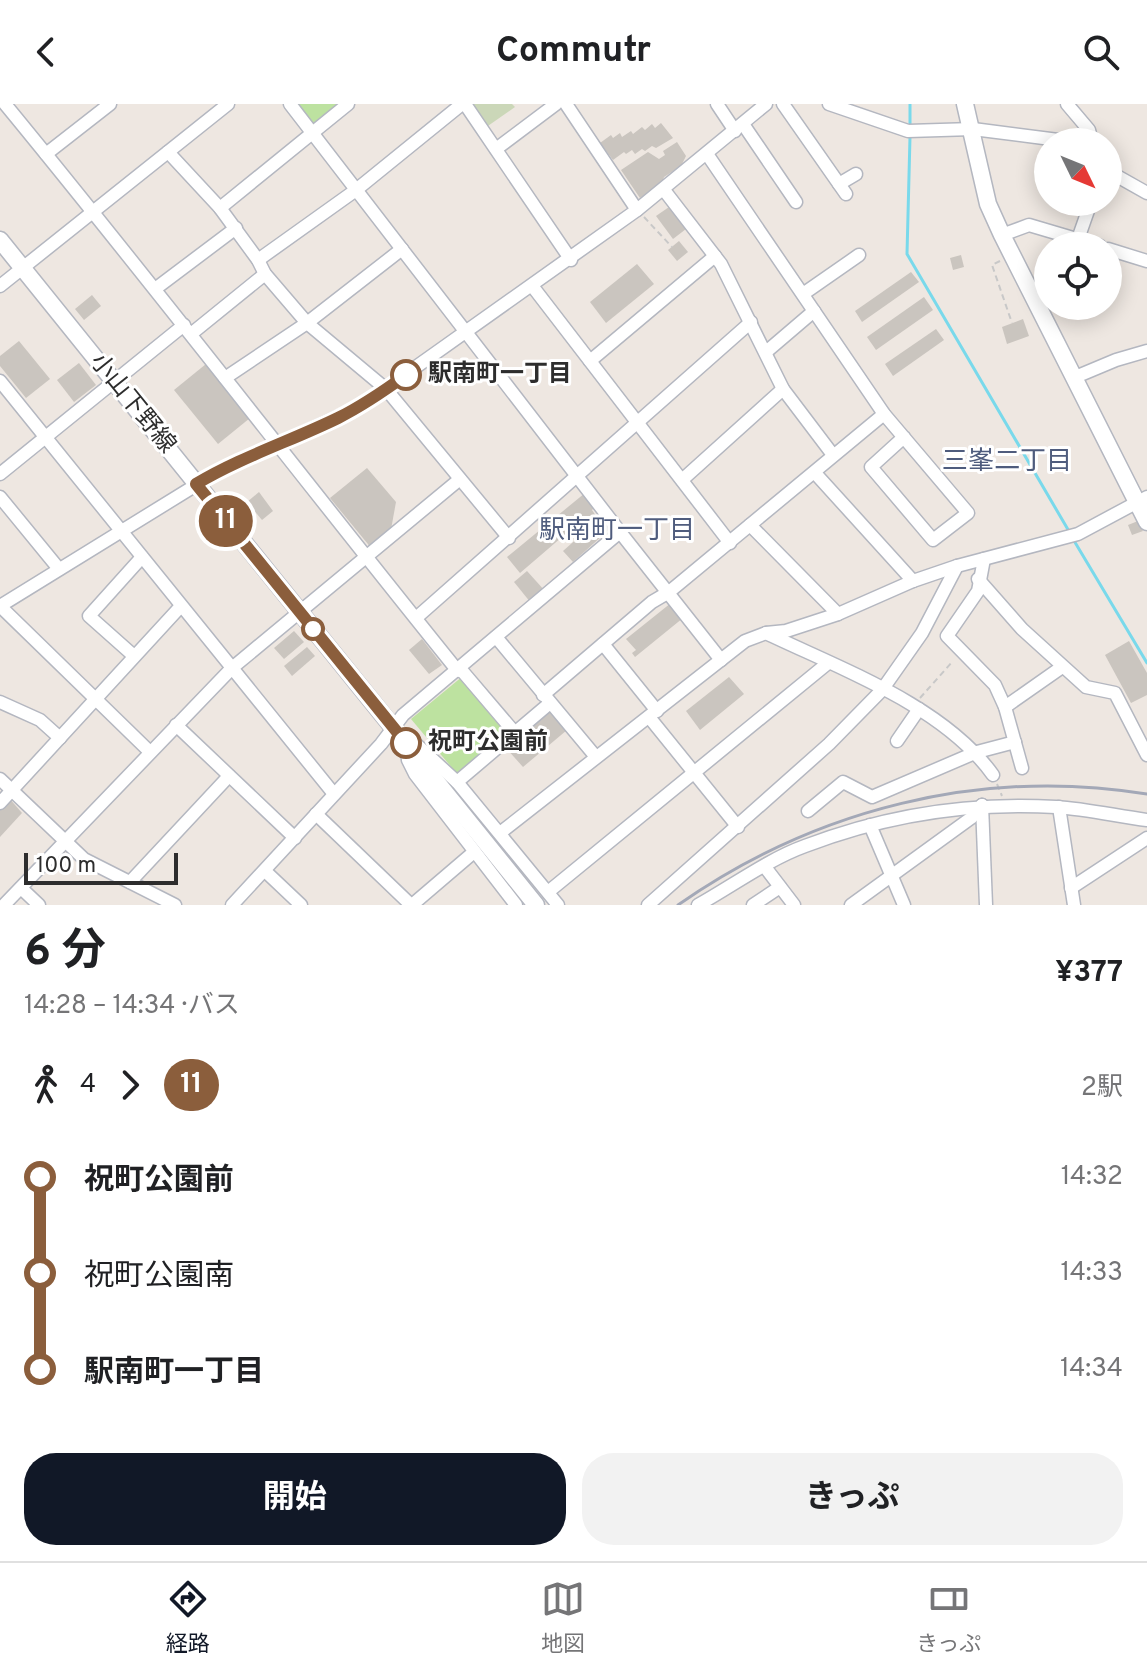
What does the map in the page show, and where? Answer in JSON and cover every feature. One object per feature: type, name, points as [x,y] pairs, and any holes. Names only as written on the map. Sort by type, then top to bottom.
[{"type":"main road","points":[[965,104],[988,204],[1073,378],[1142,499],[1147,522]]},
{"type":"main road","name":"小山下野線","points":[[0,240],[493,851],[542,898]]},
{"type":"street","points":[[5,104],[187,329],[366,559],[457,670],[463,672],[515,733]]},
{"type":"street","points":[[46,154],[110,104]]},
{"type":"street","points":[[0,286],[168,152],[212,109],[228,104]]},
{"type":"street","points":[[290,104],[721,660]]},
{"type":"street","points":[[220,208],[348,104]]},
{"type":"street","points":[[258,260],[356,190],[463,104],[571,260]]},
{"type":"street","points":[[496,149],[556,104]]},
{"type":"street","points":[[566,104],[637,210]]},
{"type":"street","points":[[717,104],[739,127],[796,202]]},
{"type":"street","points":[[150,752],[0,606],[196,484],[336,420],[386,389],[571,260],[664,190],[766,104]]},
{"type":"street","points":[[783,104],[843,189],[856,174]]},
{"type":"street","points":[[829,104],[908,130],[973,129],[1034,137]]},
{"type":"street","points":[[1067,104],[1087,128]]},
{"type":"street","points":[[168,152],[220,208],[265,274],[307,323],[386,389],[509,538]]},
{"type":"street","points":[[707,154],[884,414],[904,437],[968,513],[933,540],[871,467],[904,437]]},
{"type":"street","points":[[1122,179],[1147,193]]},
{"type":"street","points":[[664,190],[715,256],[783,389],[833,455]]},
{"type":"street","points":[[1002,235],[1029,225],[1054,232]]},
{"type":"street","points":[[155,289],[236,228]]},
{"type":"street","points":[[225,378],[307,323],[402,249]]},
{"type":"street","points":[[1122,253],[1147,261]]},
{"type":"street","points":[[803,294],[859,255]]},
{"type":"street","points":[[590,361],[715,256]]},
{"type":"street","points":[[0,474],[114,381],[265,274]]},
{"type":"street","points":[[533,287],[730,543]]},
{"type":"street","points":[[766,352],[814,311]]},
{"type":"street","points":[[416,618],[751,322]]},
{"type":"street","points":[[1073,378],[1147,351]]},
{"type":"street","points":[[0,381],[334,794]]},
{"type":"street","points":[[682,480],[783,389]]},
{"type":"street","points":[[457,782],[515,733],[603,644],[884,414]]},
{"type":"street","points":[[815,473],[913,581]]},
{"type":"street","points":[[4,905],[232,668],[460,479]]},
{"type":"street","points":[[0,497],[59,569]]},
{"type":"street","points":[[500,833],[745,641],[838,614],[913,581],[957,566],[1072,535],[1142,499]]},
{"type":"street","points":[[750,525],[838,614]]},
{"type":"street","points":[[232,905],[403,715],[620,532]]},
{"type":"street","points":[[134,656],[89,616],[142,557]]},
{"type":"street","points":[[984,559],[978,591],[947,636],[995,685],[1005,707],[1022,768]]},
{"type":"street","points":[[648,905],[829,744],[882,690],[922,633],[957,566]]},
{"type":"street","points":[[978,579],[1022,629],[1086,687],[1115,693],[1147,755]]},
{"type":"street","points":[[0,803],[181,606]]},
{"type":"street","points":[[766,633],[916,707],[977,752],[993,775]]},
{"type":"street","points":[[496,637],[596,757]]},
{"type":"street","points":[[603,644],[693,772],[738,827]]},
{"type":"street","points":[[542,898],[828,663]]},
{"type":"street","points":[[1005,707],[1062,667]]},
{"type":"street","points":[[0,702],[40,720],[60,738]]},
{"type":"street","points":[[897,741],[916,707]]},
{"type":"street","points":[[176,725],[295,838]]},
{"type":"street","points":[[808,811],[843,782],[872,797],[977,752],[1015,742]]},
{"type":"street","points":[[516,905],[415,774],[408,760],[406,744],[417,745],[457,782],[500,833],[542,898],[558,905]]},
{"type":"street","points":[[130,882],[229,776]]},
{"type":"street","points":[[0,779],[84,859],[175,905]]},
{"type":"street","points":[[851,905],[971,818],[982,805]]},
{"type":"street","points":[[982,805],[986,905]]},
{"type":"street","points":[[698,905],[802,846],[870,825],[945,809],[982,805],[1059,807],[1147,820]]},
{"type":"street","points":[[1059,807],[1074,905]]},
{"type":"street","points":[[316,814],[412,905],[474,852]]},
{"type":"street","points":[[870,825],[904,905]]},
{"type":"street","points":[[1071,888],[1147,838]]},
{"type":"street","points":[[765,867],[790,903]]},
{"type":"street","points":[[265,871],[301,905]]},
{"type":"street","points":[[753,905],[780,887]]},
{"type":"street","points":[[21,888],[39,905]]},
{"type":"path","points":[[637,210],[672,247]]},
{"type":"path","points":[[1012,256],[992,265],[1012,323]]},
{"type":"path","points":[[916,707],[962,651]]},
{"type":"path","points":[[993,775],[1006,806]]},
{"type":"green space","points":[[293,104],[345,104],[313,129]]},
{"type":"green space","points":[[468,104],[512,104],[515,107],[485,128]]},
{"type":"green space","points":[[463,676],[508,732],[458,775],[411,719]]},
{"type":"building","points":[[661,123],[673,138],[656,148],[652,146],[635,154],[632,150],[626,154],[624,152],[613,160],[600,143],[611,135],[613,138],[620,133],[622,137],[642,127],[645,130],[652,124],[655,128]]},
{"type":"building","points":[[677,142],[686,156],[681,166],[640,198],[621,170],[648,152],[659,159],[665,155],[663,151]]},
{"type":"building","points":[[669,207],[686,229],[673,239],[656,216]]},
{"type":"building","points":[[679,241],[688,252],[677,261],[668,250]]},
{"type":"building","points":[[961,255],[964,267],[953,270],[950,258]]},
{"type":"building","points":[[637,264],[654,284],[606,323],[590,302]]},
{"type":"building","points":[[911,272],[919,282],[862,322],[855,311]]},
{"type":"building","points":[[92,295],[101,306],[84,320],[75,309]]},
{"type":"building","points":[[924,297],[933,310],[876,350],[867,337]]},
{"type":"building","points":[[1023,319],[1029,336],[1007,344],[1002,327]]},
{"type":"building","points":[[936,329],[944,340],[893,376],[885,364]]},
{"type":"building","points":[[19,341],[50,379],[26,398],[0,366],[0,356]]},
{"type":"building","points":[[79,363],[96,385],[74,402],[57,380]]},
{"type":"building","points":[[206,364],[250,418],[218,444],[174,390]]},
{"type":"building","points":[[367,468],[396,502],[390,535],[372,549],[330,498]]},
{"type":"building","points":[[259,492],[273,511],[262,520],[247,502]]},
{"type":"building","points":[[585,493],[596,506],[592,510],[598,519],[602,515],[612,527],[573,562],[563,551],[590,527],[583,519],[520,573],[507,557]]},
{"type":"building","points":[[1138,521],[1143,531],[1132,535],[1128,525]]},
{"type":"building","points":[[527,571],[545,591],[531,603],[514,582]]},
{"type":"building","points":[[671,603],[683,618],[635,657],[632,653],[636,650],[626,639]]},
{"type":"building","points":[[294,631],[304,642],[284,659],[274,648]]},
{"type":"building","points":[[422,639],[442,665],[429,674],[409,650]]},
{"type":"building","points":[[1129,641],[1147,673],[1147,695],[1131,703],[1105,655]]},
{"type":"building","points":[[307,647],[315,656],[292,676],[284,666]]},
{"type":"building","points":[[729,677],[744,694],[700,730],[686,711]]},
{"type":"building","points":[[551,711],[567,730],[523,767],[506,748]]},
{"type":"building","points":[[9,798],[22,813],[0,837],[0,808]]},
{"type":"waterway","points":[[910,104],[910,129]]},
{"type":"waterway","points":[[910,137],[907,254],[1070,533]]},
{"type":"waterway","points":[[1073,539],[1147,663]]},
{"type":"railway","points":[[678,905],[786,843],[902,803],[962,792],[1023,786],[1085,787],[1147,794]]},
{"type":"bus line","name":"11","points":[[406,375],[336,420],[196,484],[406,743]]},
{"type":"place","name":"駅南町一丁目","points":[[406,375]]},
{"type":"place","name":"祝町公園前","points":[[406,743]]},
{"type":"district","name":"三峯二丁目","points":[[1007,462]]},
{"type":"district","name":"駅南町一丁目","points":[[617,531]]}]
